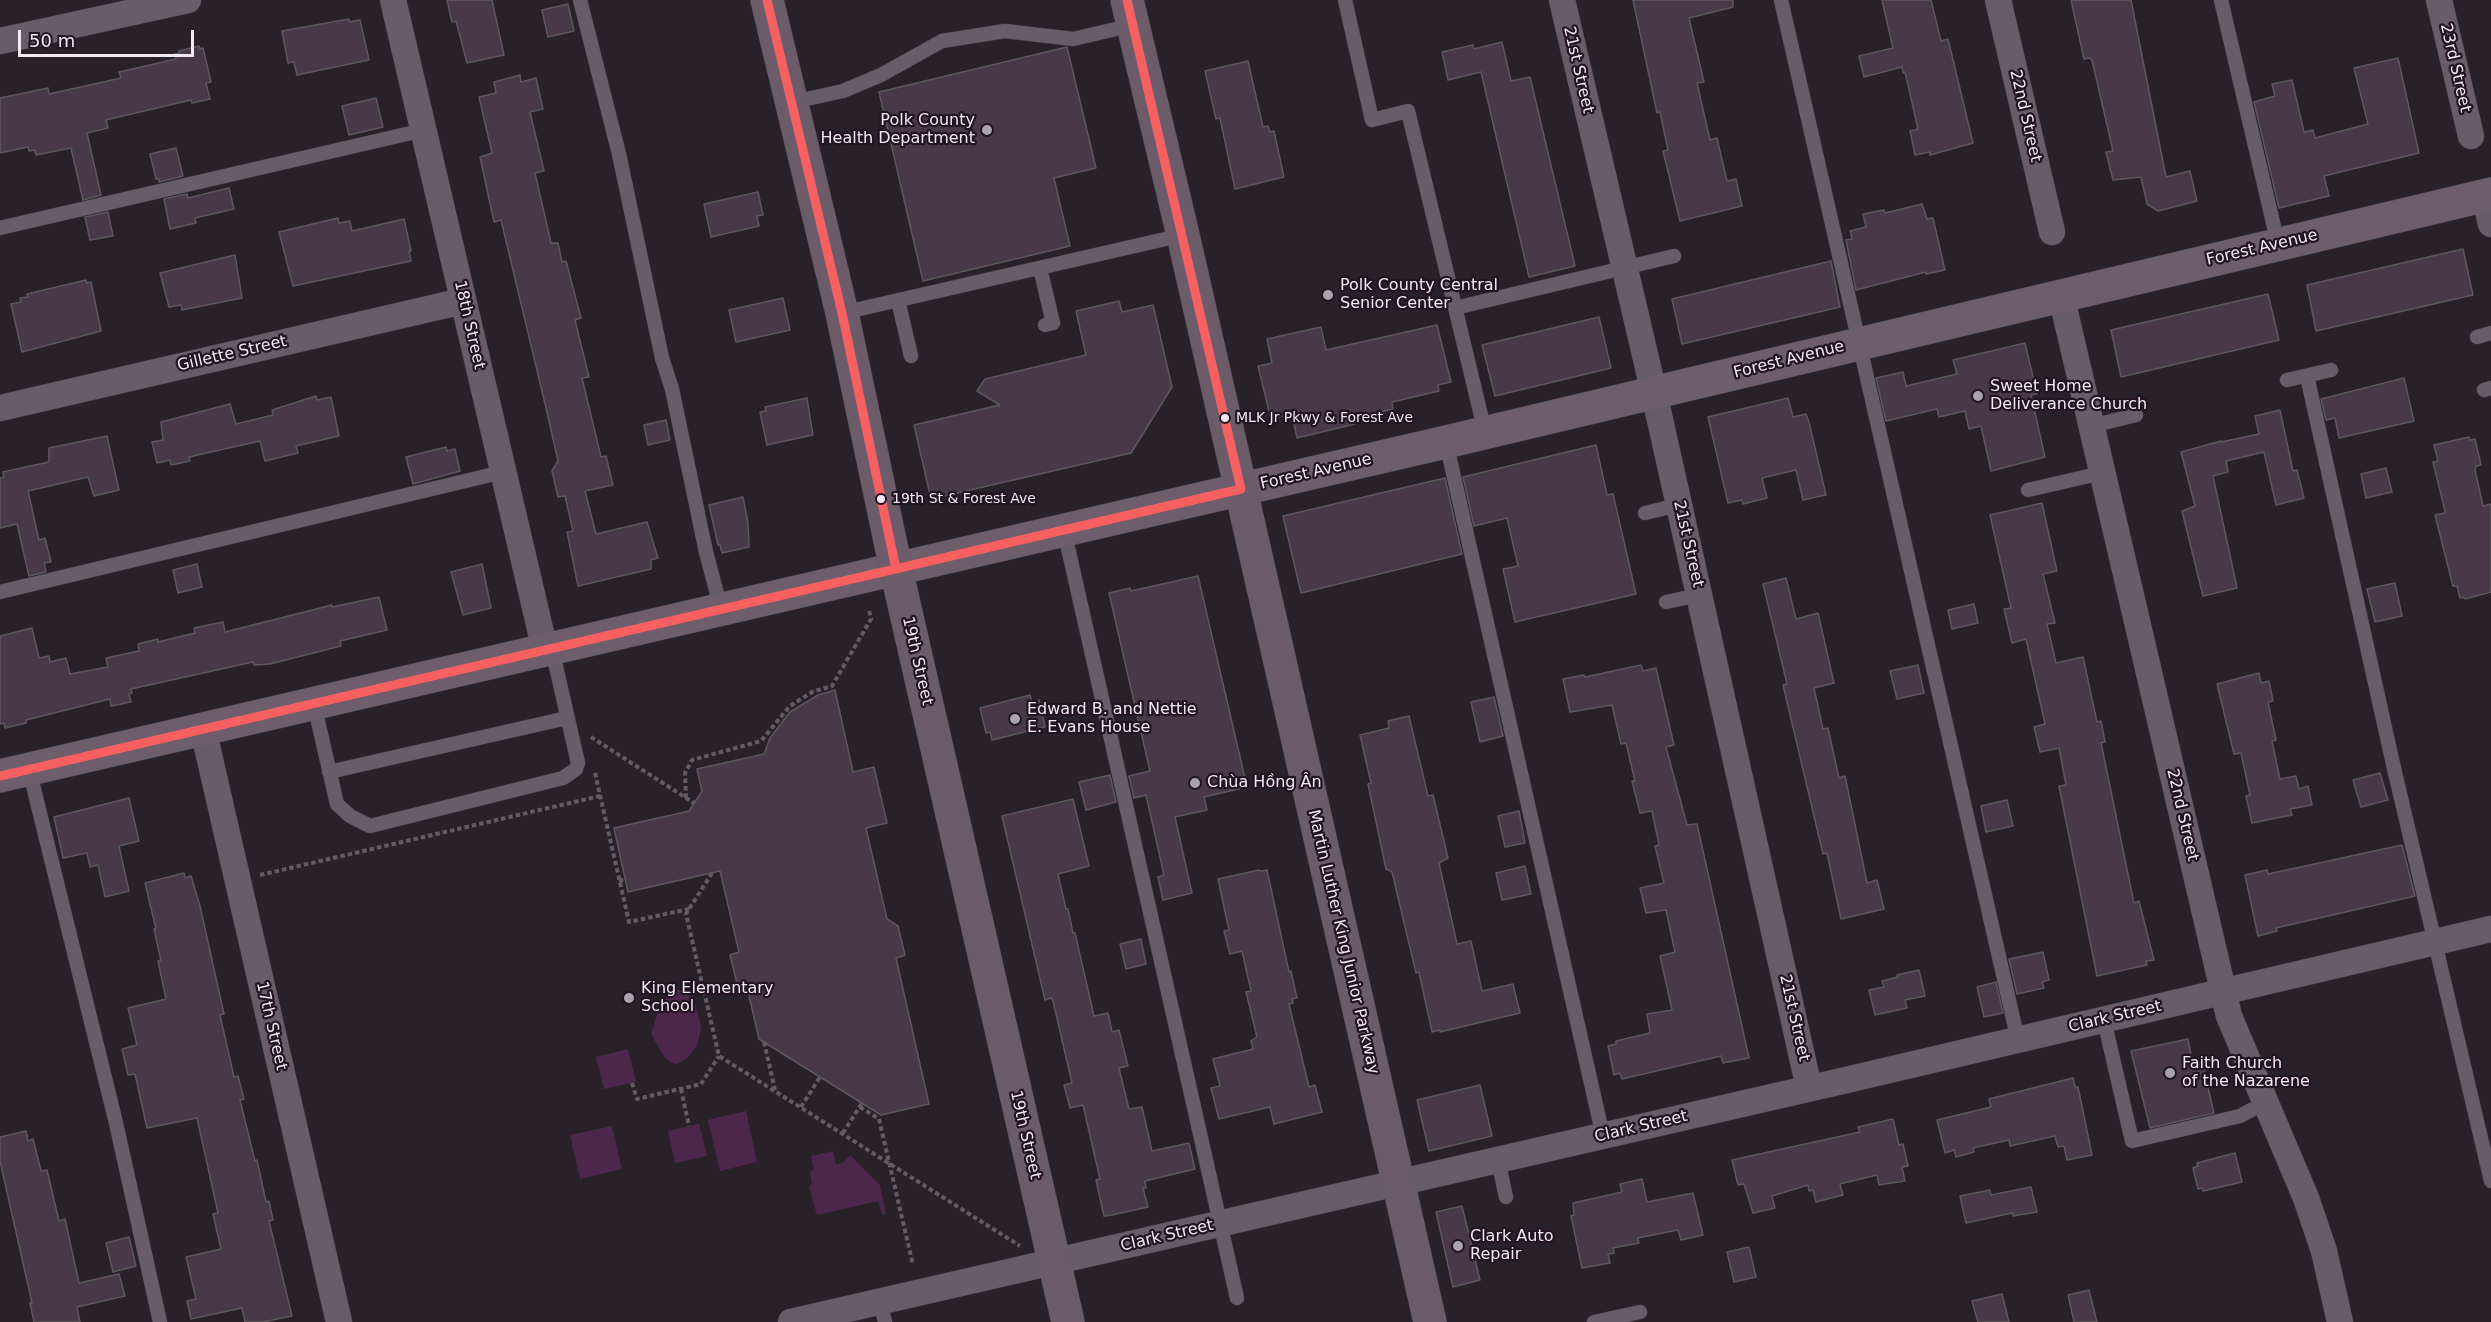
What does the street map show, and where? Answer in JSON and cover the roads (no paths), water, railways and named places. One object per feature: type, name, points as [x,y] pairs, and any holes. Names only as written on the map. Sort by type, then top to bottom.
[{"type":"main road","name":"19th Street","points":[[767,0],[842,313],[896,569],[1068,1322]]},
{"type":"main road","name":"Martin Luther King Junior Parkway","points":[[1130,12],[1183,235],[1430,1322]]},
{"type":"main road","name":"Forest Avenue","points":[[15,773],[1446,442],[2278,244],[2489,204]]},
{"type":"street","points":[[0,41],[188,0]]},
{"type":"street","name":"18th Street","points":[[393,0],[503,472],[548,649]]},
{"type":"street","name":"21st Street","points":[[1562,0],[1700,595],[1809,1088]]},
{"type":"street","name":"22nd Street","points":[[1998,0],[2052,232]]},
{"type":"street","name":"23rd Street","points":[[2439,0],[2471,136]]},
{"type":"street","name":"22nd Street","points":[[2061,296],[2229,1016],[2306,1198],[2324,1251],[2340,1322]]},
{"type":"street","name":"Gillette Street","points":[[0,408],[463,301]]},
{"type":"street","name":"17th Street","points":[[203,729],[339,1322]]},
{"type":"street","name":"Clark Street","points":[[791,1322],[883,1312],[1054,1262],[2491,929]]},
{"type":"lane","points":[[580,0],[619,154],[662,358],[672,389],[703,542],[721,609]]},
{"type":"lane","points":[[1345,0],[1372,120],[1408,111],[1485,432]]},
{"type":"lane","points":[[1781,0],[2018,1040]]},
{"type":"lane","points":[[2221,0],[2278,244]]},
{"type":"lane","points":[[793,102],[843,91],[872,79],[942,41],[1005,31],[1073,39],[1130,12]]},
{"type":"lane","points":[[0,228],[424,130]]},
{"type":"lane","points":[[842,313],[1183,235]]},
{"type":"lane","points":[[1455,308],[1674,256]]},
{"type":"lane","points":[[1040,268],[1053,323],[1045,325]]},
{"type":"lane","points":[[898,300],[911,356]]},
{"type":"lane","points":[[2477,337],[2491,333]]},
{"type":"lane","points":[[2287,381],[2331,370]]},
{"type":"lane","points":[[2307,376],[2393,764],[2491,1181]]},
{"type":"lane","points":[[2091,426],[2136,415]]},
{"type":"lane","points":[[1446,442],[1603,1136]]},
{"type":"lane","points":[[0,592],[503,472]]},
{"type":"lane","points":[[2028,490],[2102,473]]},
{"type":"lane","points":[[1645,513],[1679,505]]},
{"type":"lane","points":[[1064,530],[1237,1298]]},
{"type":"lane","points":[[1666,602],[1700,595]]},
{"type":"lane","points":[[1492,641],[1507,638]]},
{"type":"lane","points":[[314,704],[337,804],[350,816],[370,826],[563,778],[576,769],[578,763],[548,649]]},
{"type":"lane","points":[[329,772],[567,718]]},
{"type":"lane","points":[[15,773],[116,1123],[160,1322]]},
{"type":"lane","points":[[2104,1020],[2132,1141],[2240,1116],[2265,1102]]},
{"type":"lane","points":[[1498,1160],[1506,1197]]},
{"type":"lane","points":[[1594,1322],[1640,1312]]},
{"type":"place","name":"Polk County Health Department","points":[[987,130]]},
{"type":"place","name":"Polk County Central Senior Center","points":[[1328,295]]},
{"type":"place","name":"Sweet Home Deliverance Church","points":[[1978,396]]},
{"type":"place","name":"MLK Jr Pkwy & Forest Ave","points":[[1225,418]]},
{"type":"place","name":"19th St & Forest Ave","points":[[881,499]]},
{"type":"place","name":"Edward B. and Nettie E. Evans House","points":[[1015,719]]},
{"type":"place","name":"Chùa Hồng Ân","points":[[1195,783]]},
{"type":"place","name":"King Elementary School","points":[[629,998]]},
{"type":"place","name":"Faith Church of the Nazarene","points":[[2170,1073]]},
{"type":"place","name":"Clark Auto Repair","points":[[1458,1246]]}]
